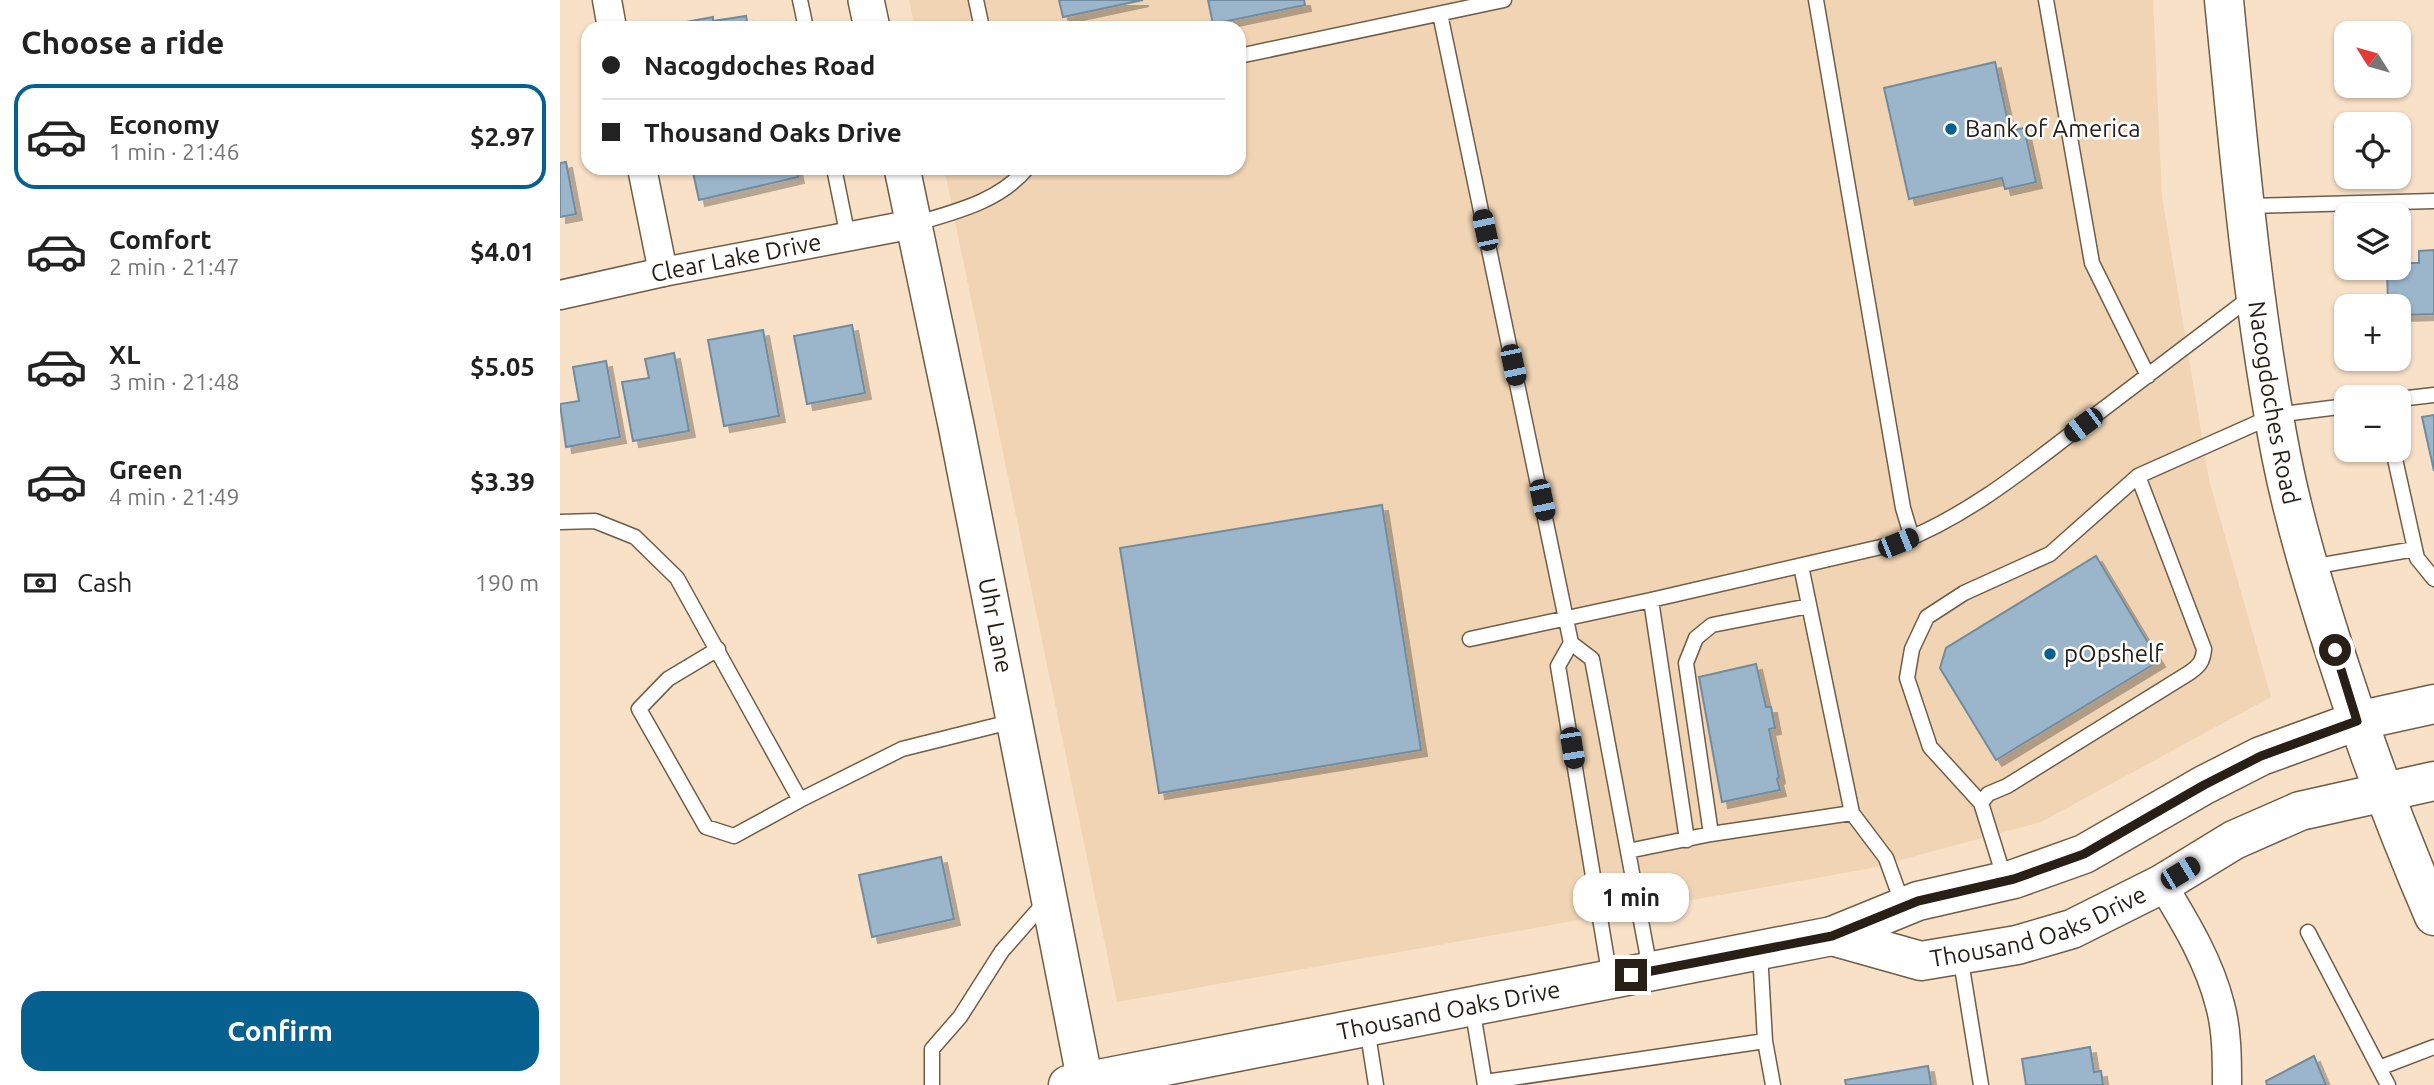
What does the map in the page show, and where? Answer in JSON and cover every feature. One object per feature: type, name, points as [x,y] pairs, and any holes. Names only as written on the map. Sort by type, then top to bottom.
[{"type":"main road","name":"Nacogdoches Road","points":[[2224,0],[2254,295],[2281,456],[2309,567],[2357,721],[2383,793],[2434,916]]},
{"type":"main road","name":"Thousand Oaks Drive","points":[[1079,1084],[1832,936],[1918,901],[2005,881],[2084,854],[2204,785],[2261,756],[2357,721],[2434,704]]},
{"type":"main road","name":"Thousand Oaks Drive","points":[[1832,936],[1922,961],[2017,945],[2072,929],[2162,884],[2234,840],[2300,811],[2434,781]]},
{"type":"street","points":[[607,0],[611,21]]},
{"type":"street","points":[[866,0],[870,21]]},
{"type":"street","points":[[643,175],[663,272]]},
{"type":"street","name":"Uhr Lane","points":[[903,175],[1014,721],[1079,1084]]},
{"type":"street","name":"Clear Lake Drive","points":[[560,295],[663,272],[914,225]]},
{"type":"street","points":[[2162,884],[2208,968],[2221,1006],[2227,1057],[2227,1085]]},
{"type":"lane","points":[[800,0],[804,21]]},
{"type":"lane","points":[[976,0],[980,21]]},
{"type":"lane","points":[[1246,55],[1504,0]]},
{"type":"lane","points":[[1816,0],[1903,508],[1912,538]]},
{"type":"lane","points":[[2046,0],[2092,263],[2148,376]]},
{"type":"lane","points":[[1440,14],[1571,643],[1592,659],[1651,972]]},
{"type":"lane","points":[[835,175],[848,237]]},
{"type":"lane","points":[[914,225],[982,203],[1016,175]]},
{"type":"lane","points":[[2245,206],[2434,201]]},
{"type":"lane","points":[[1470,639],[1801,566],[1912,538],[1936,527],[2018,475],[2254,295]]},
{"type":"lane","points":[[2411,398],[2434,395]]},
{"type":"lane","points":[[2005,881],[1980,803],[1930,747],[1907,677],[1912,649],[1927,617],[1964,593],[2050,554],[2138,476],[2275,415],[2334,408]]},
{"type":"lane","points":[[2396,462],[2417,558],[2434,579]]},
{"type":"lane","points":[[1980,803],[1988,794],[2007,786],[2200,665],[2204,649],[2138,476]]},
{"type":"lane","points":[[560,522],[595,521],[635,537],[677,578],[800,800]]},
{"type":"lane","points":[[2309,567],[2415,549]]},
{"type":"lane","points":[[1801,566],[1852,813],[1886,858],[1903,906]]},
{"type":"lane","points":[[1651,600],[1687,840]]},
{"type":"lane","points":[[1711,834],[1686,663],[1696,638],[1712,625],[1809,606]]},
{"type":"lane","points":[[1571,643],[1558,666],[1610,979]]},
{"type":"lane","points":[[718,649],[668,679],[639,709],[706,827],[734,836],[902,749],[1014,721]]},
{"type":"lane","points":[[1628,851],[1711,834],[1852,813]]},
{"type":"lane","points":[[932,1085],[932,1049],[960,1017],[1002,951],[1048,899]]},
{"type":"lane","points":[[2308,932],[2388,1085]]},
{"type":"lane","points":[[1759,951],[1765,1041],[1773,1085]]},
{"type":"lane","points":[[1960,954],[1981,1085]]},
{"type":"lane","points":[[1472,1006],[1485,1084],[1765,1041]]},
{"type":"lane","points":[[1366,1027],[1376,1085]]},
{"type":"lane","points":[[2379,1068],[2434,1047]]},
{"type":"shaded area","points":[[909,0],[2153,0],[2162,197],[2209,480],[2271,697],[2041,822],[1867,869],[1117,1002],[945,175],[1246,175],[1246,21],[914,21]]},
{"type":"building","points":[[1059,0],[1143,0],[1063,17]]},
{"type":"building","points":[[1208,0],[1304,0],[1305,5],[1228,21],[1212,21]]},
{"type":"building","points":[[746,16],[747,21],[713,21]]},
{"type":"building","points":[[713,17],[713,21],[692,21]]},
{"type":"building","name":"Bank of America","points":[[1995,62],[2010,131],[2024,128],[2036,182],[2005,189],[2002,178],[1909,199],[1884,88]]},
{"type":"building","points":[[566,162],[576,214],[560,217],[560,163]]},
{"type":"building","points":[[694,175],[798,175],[798,177],[699,200]]},
{"type":"building","points":[[2434,250],[2434,314],[2411,315],[2411,294],[2388,294],[2387,280],[2411,280],[2411,263],[2419,263],[2419,251]]},
{"type":"building","points":[[852,325],[865,393],[807,404],[794,336]]},
{"type":"building","points":[[763,330],[779,416],[724,426],[708,340]]},
{"type":"building","points":[[674,353],[689,431],[633,441],[622,382],[649,378],[645,359]]},
{"type":"building","points":[[606,361],[620,437],[566,447],[560,404],[579,401],[573,367]]},
{"type":"building","points":[[2434,415],[2434,471],[2422,417]]},
{"type":"building","points":[[1382,505],[1421,750],[1159,793],[1120,548]]},
{"type":"building","name":"pOpshelf","points":[[2096,556],[2159,661],[1996,760],[1940,668],[1946,648]]},
{"type":"building","points":[[1756,664],[1766,707],[1771,707],[1775,728],[1769,729],[1780,790],[1722,802],[1699,677]]},
{"type":"building","points":[[941,857],[954,919],[872,937],[859,875]]},
{"type":"building","points":[[2090,1047],[2094,1072],[2101,1071],[2103,1085],[2026,1085],[2022,1059]]},
{"type":"building","points":[[2314,1056],[2326,1085],[2267,1085],[2266,1081]]},
{"type":"building","points":[[1928,1066],[1931,1085],[1846,1085],[1845,1080]]},
{"type":"place","name":"Bank of America","points":[[1951,129]]},
{"type":"place","name":"pOpshelf","points":[[2050,654]]},
{"type":"route","points":[[1631,975],[1832,936],[1918,901],[2014,879],[2084,854],[2204,785],[2261,756],[2357,721],[2335,650]]}]
